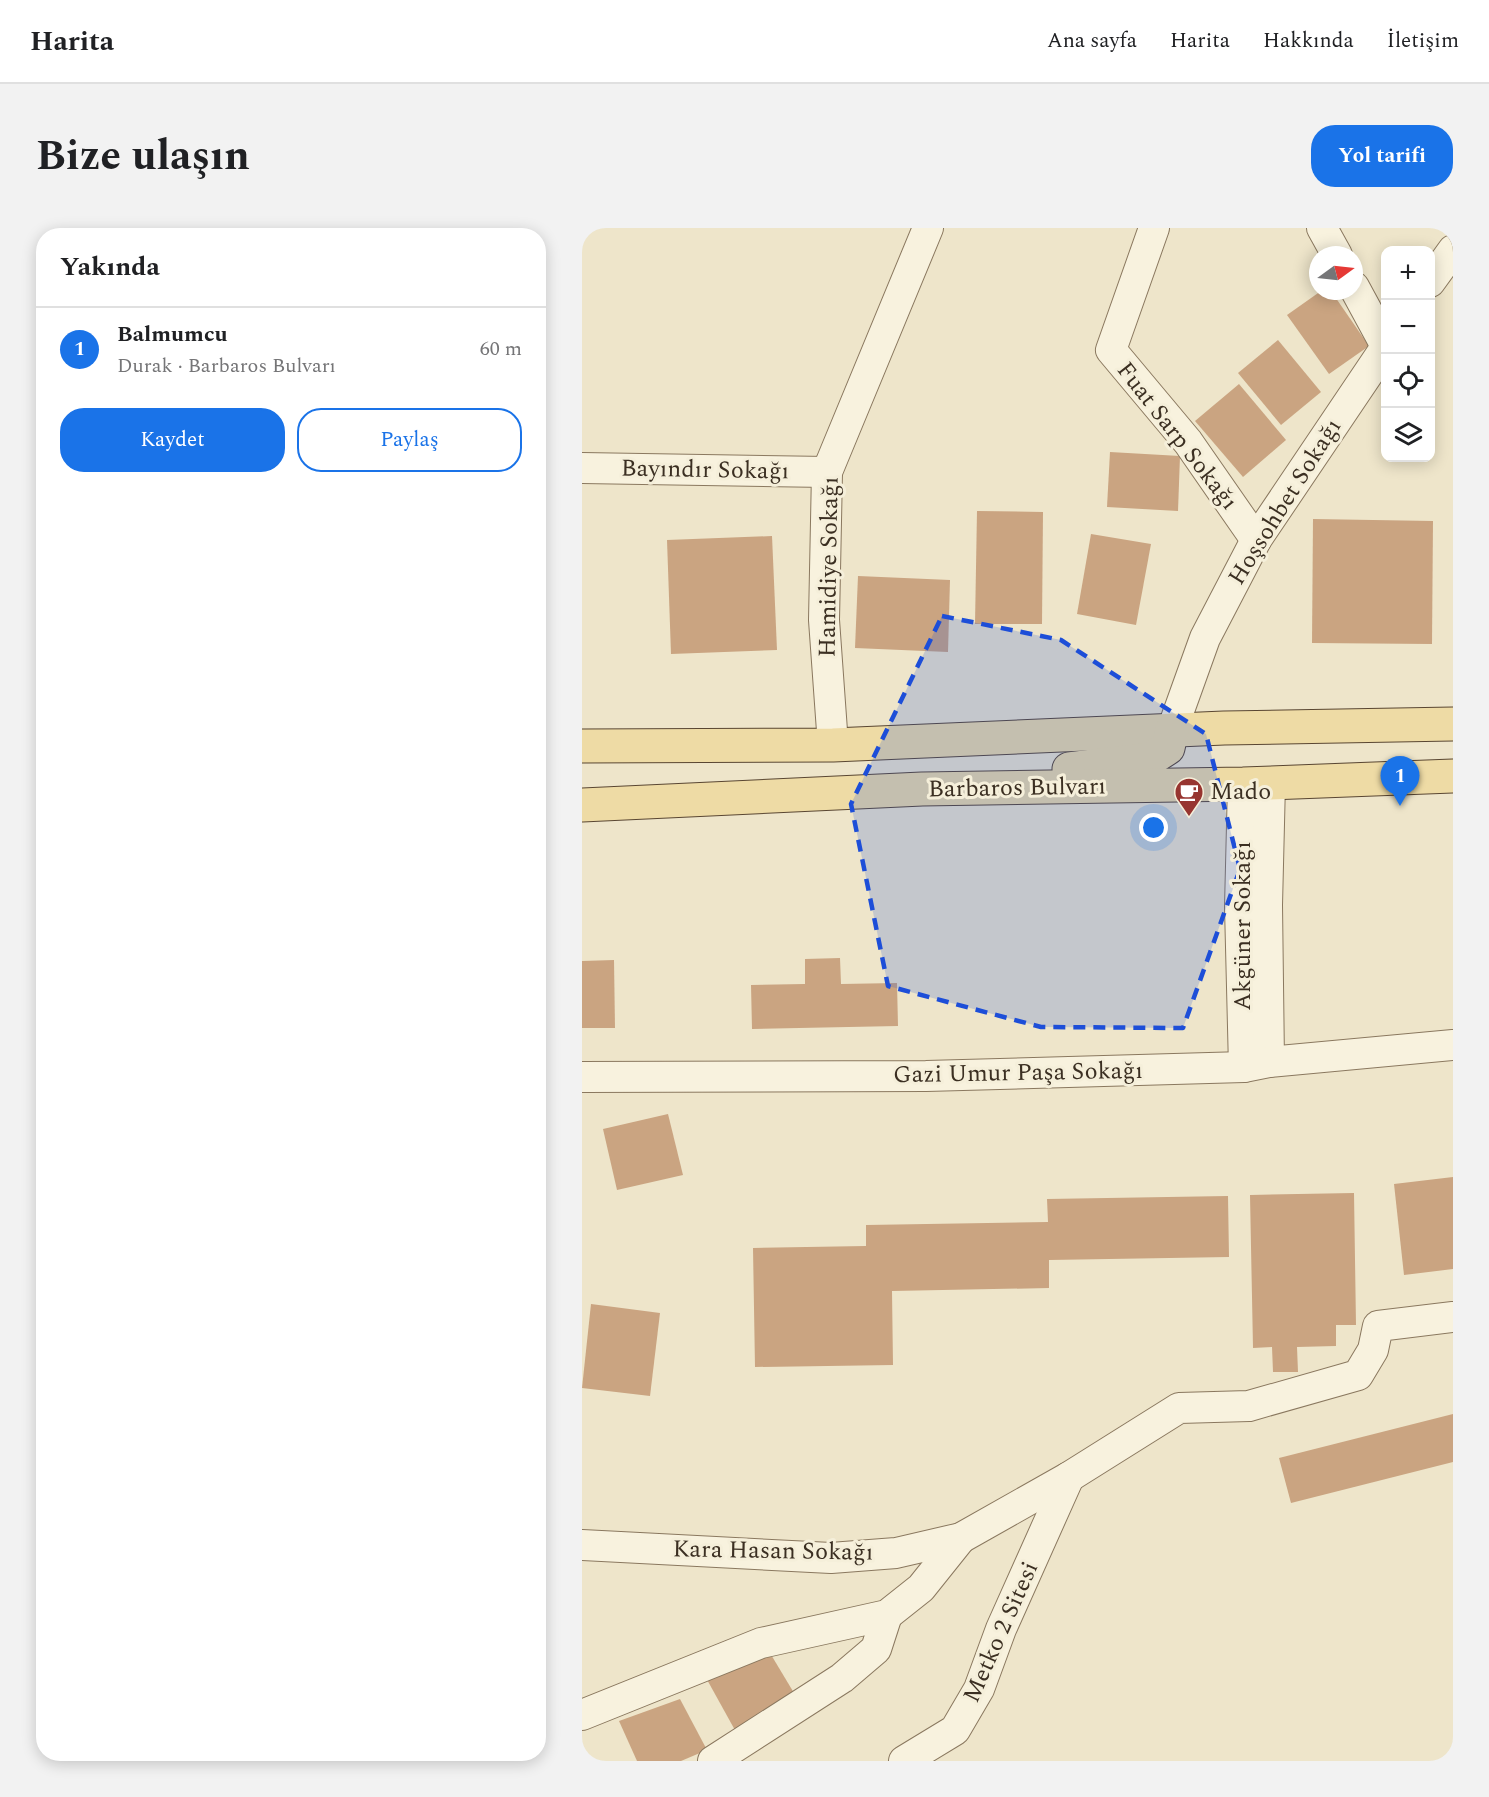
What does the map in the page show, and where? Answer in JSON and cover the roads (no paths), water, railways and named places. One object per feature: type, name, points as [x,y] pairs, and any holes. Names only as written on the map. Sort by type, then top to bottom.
[{"type":"main road","name":"Barbaros Bulvarı","points":[[582,746],[833,745],[1172,730],[1453,724]]},
{"type":"main road","points":[[986,788],[1049,771],[1151,759],[1168,748],[1172,730]]},
{"type":"main road","name":"Barbaros Bulvarı","points":[[582,805],[986,788],[1256,783],[1453,776]]},
{"type":"street","name":"Hamidiye Sokağı","points":[[833,745],[824,620],[827,472],[928,228]]},
{"type":"street","name":"Fuat Sarp Sokağı","points":[[1154,228],[1111,350],[1188,442],[1256,540]]},
{"type":"street","points":[[1322,228],[1332,246]]},
{"type":"street","points":[[1435,276],[1453,250]]},
{"type":"street","points":[[1361,300],[1381,338]]},
{"type":"street","name":"Hoşsohbet Sokağı","points":[[1172,730],[1205,638],[1256,540],[1381,354]]},
{"type":"street","name":"Bayındır Sokağı","points":[[582,468],[827,472]]},
{"type":"street","name":"Akgüner Sokağı","points":[[1256,783],[1254,906],[1256,1065]]},
{"type":"street","name":"Gazi Umur Paşa Sokağı","points":[[582,1077],[926,1076],[1256,1065],[1453,1045]]},
{"type":"street","points":[[582,1715],[761,1643],[887,1615],[921,1588],[961,1538],[1069,1477],[1179,1408],[1250,1406],[1358,1375],[1373,1350],[1378,1326],[1453,1317]]},
{"type":"street","name":"Metko 2 Sitesi","points":[[904,1761],[956,1730],[979,1689],[1001,1629],[1069,1477]]},
{"type":"street","name":"Kara Hasan Sokağı","points":[[582,1545],[831,1558],[896,1553],[961,1538]]},
{"type":"street","points":[[713,1761],[842,1678],[876,1648],[887,1615]]},
{"type":"place","name":"Balmumcu","points":[[1400,806]]},
{"type":"place","name":"Mado","points":[[1189,818]]}]
